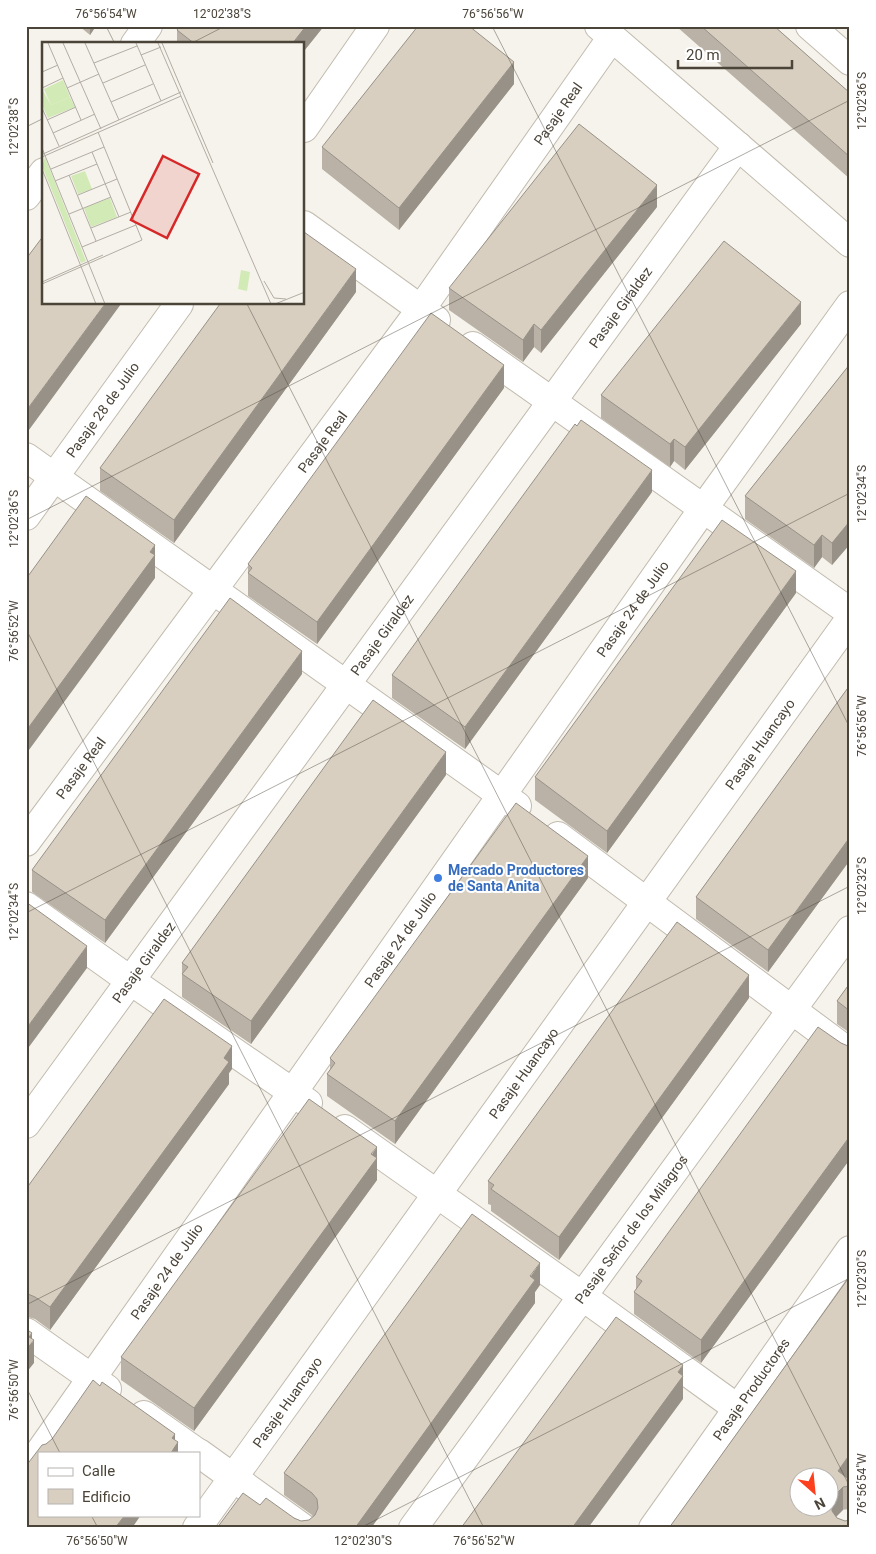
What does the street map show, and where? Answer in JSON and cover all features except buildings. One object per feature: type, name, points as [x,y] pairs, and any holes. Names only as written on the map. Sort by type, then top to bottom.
[{"type":"street","points":[[136,42],[148,26]]},
{"type":"street","points":[[305,127],[375,26]]},
{"type":"street","points":[[810,26],[850,61]]},
{"type":"street","points":[[606,32],[850,243]]},
{"type":"street","name":"Pasaje Real","points":[[26,842],[420,309],[606,32]]},
{"type":"street","name":"Pasaje Giraldez","points":[[26,1124],[738,146]]},
{"type":"street","points":[[26,196],[42,175]]},
{"type":"street","points":[[305,226],[551,402],[850,612]]},
{"type":"street","name":"Pasaje 28 de Julio","points":[[26,516],[178,305]]},
{"type":"street","name":"Pasaje 24 de Julio","points":[[40,1452],[702,509],[850,305]]},
{"type":"street","points":[[26,457],[538,821],[850,1053]]},
{"type":"street","name":"Pasaje Huancayo","points":[[197,1528],[850,619]]},
{"type":"street","points":[[26,906],[582,1296],[737,1408]]},
{"type":"street","name":"Pasaje Señor de los Milagros","points":[[412,1528],[850,930]]},
{"type":"street","name":"Pasaje Productores","points":[[653,1528],[850,1250]]},
{"type":"street","points":[[26,1332],[198,1452]]},
{"type":"street","name":"Pasaje 24 de Julio","points":[[26,1472],[38,1454]]},
{"type":"street","points":[[200,1454],[303,1528]]},
{"type":"place","name":"Mercado Productores de Santa Anita","points":[[438,878]]}]
